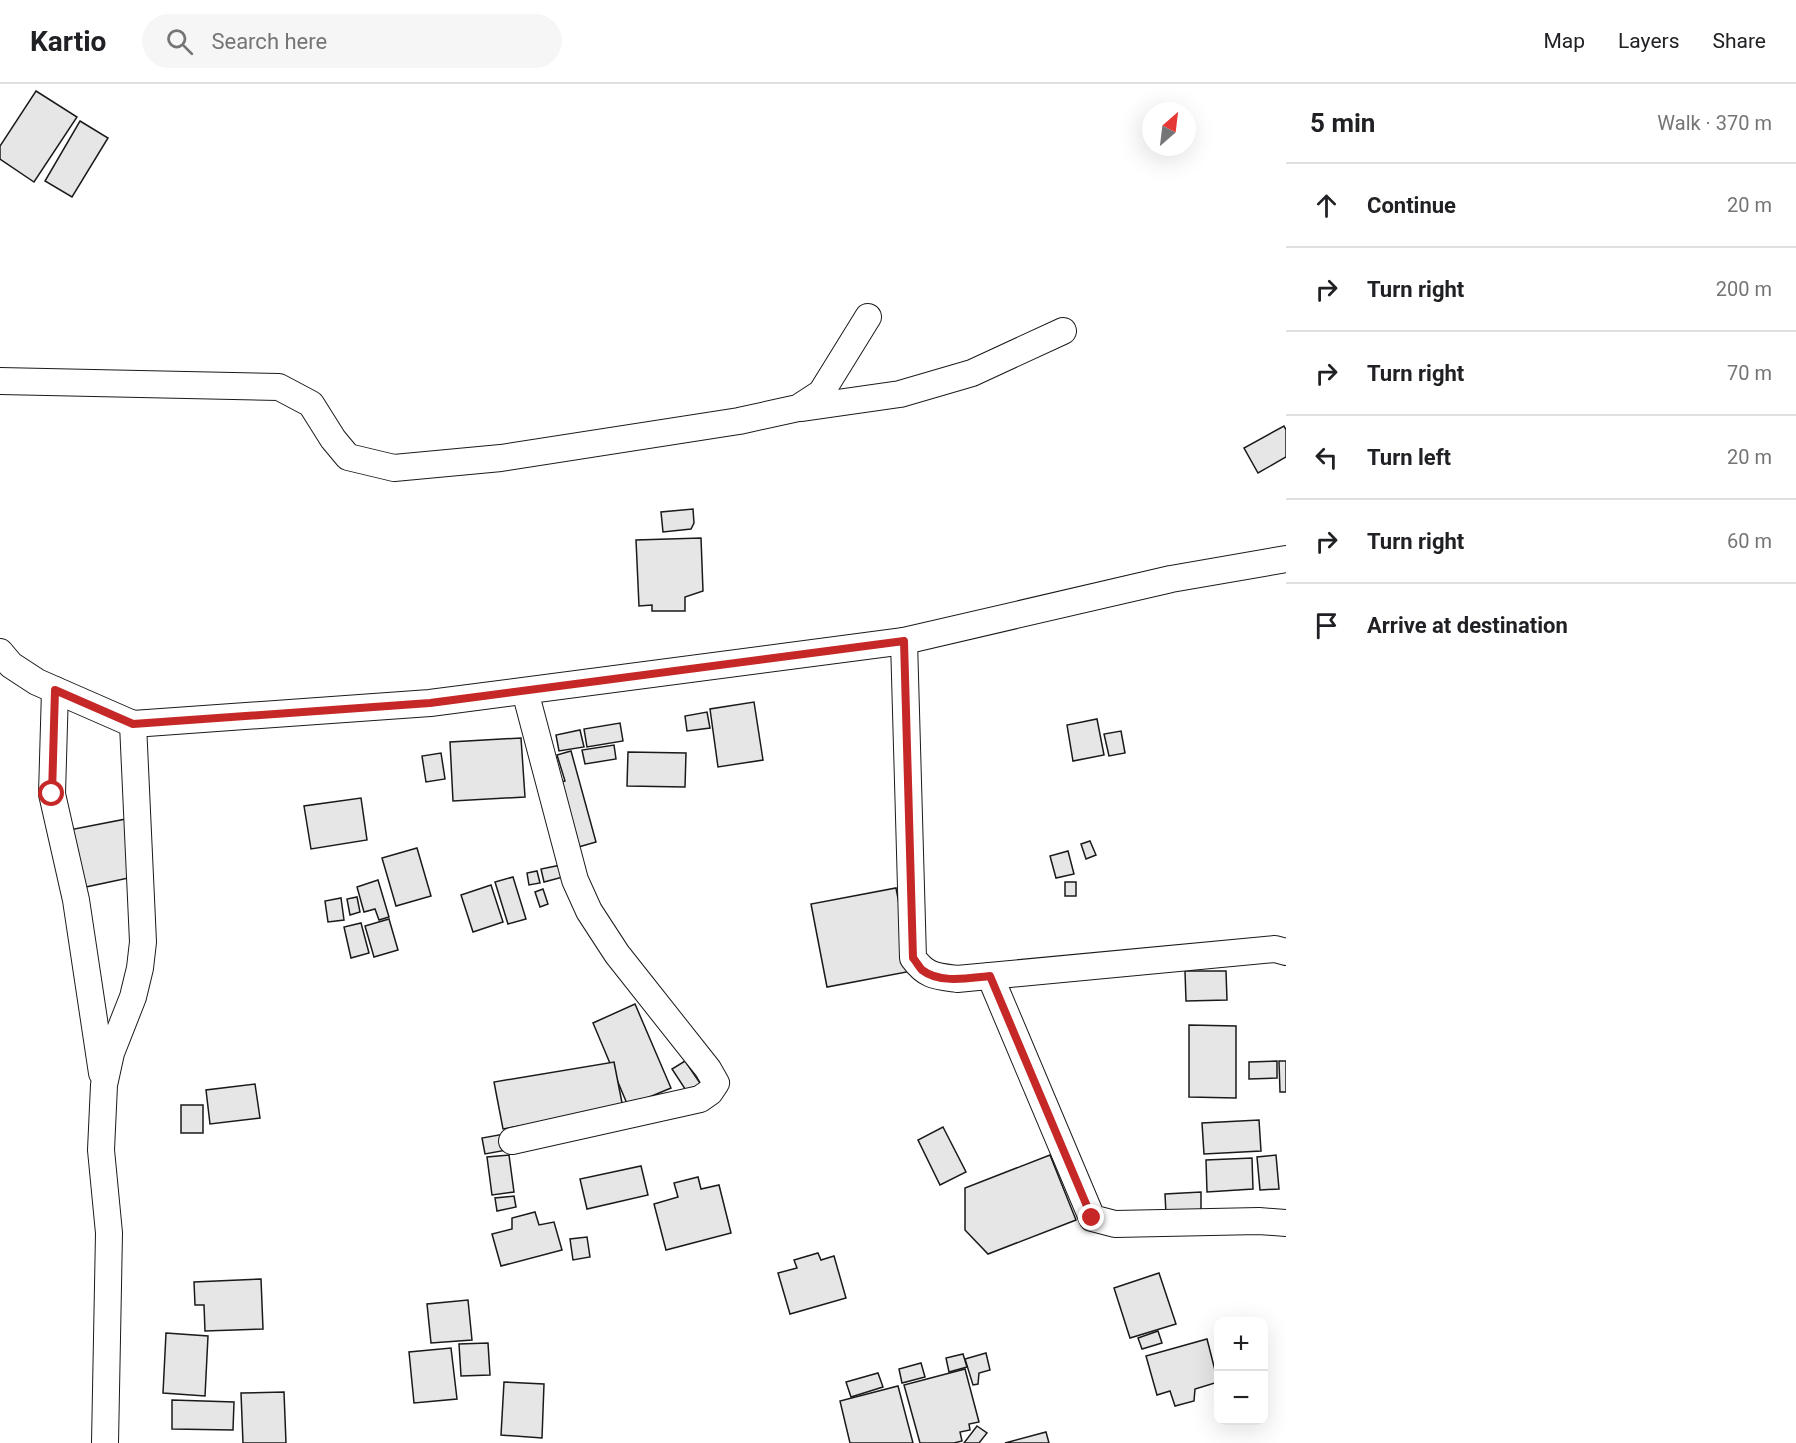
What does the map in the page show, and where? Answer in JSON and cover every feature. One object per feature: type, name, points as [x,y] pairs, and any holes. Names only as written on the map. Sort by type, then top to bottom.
[{"type":"street","points":[[798,408],[821,393],[868,317]]},
{"type":"street","points":[[0,381],[279,387],[311,404],[333,439],[348,457],[394,468],[501,458],[739,421],[798,408],[900,394],[972,373],[1063,331]]},
{"type":"street","points":[[0,652],[11,665],[37,682],[133,724],[430,703],[904,641],[1172,579],[1286,560]]},
{"type":"street","points":[[904,641],[913,958],[922,970],[938,976],[957,979],[1275,949],[1286,952]]},
{"type":"street","points":[[55,690],[52,794],[76,900],[104,1085]]},
{"type":"street","points":[[512,1141],[700,1099],[710,1092],[716,1083],[708,1069],[616,954],[589,911],[574,879],[525,691]]},
{"type":"street","points":[[105,1443],[109,1233],[101,1150],[104,1085],[111,1053],[133,997],[144,942],[133,724]]},
{"type":"street","points":[[990,976],[1092,1218],[1115,1224],[1259,1221],[1286,1223]]},
{"type":"building","points":[[36,91],[77,117],[34,182],[0,159],[0,146]]},
{"type":"building","points":[[80,121],[108,138],[72,197],[45,181]]},
{"type":"building","points":[[1284,426],[1286,457],[1258,473],[1244,448]]},
{"type":"building","points":[[693,509],[694,523],[691,529],[663,532],[661,512]]},
{"type":"building","points":[[701,538],[703,591],[685,597],[685,611],[652,611],[652,605],[639,606],[636,540]]},
{"type":"building","points":[[754,702],[763,760],[718,767],[710,709]]},
{"type":"building","points":[[707,712],[710,728],[687,731],[685,716]]},
{"type":"building","points":[[1097,719],[1104,755],[1073,761],[1067,725]]},
{"type":"building","points":[[620,723],[623,741],[587,747],[584,729]]},
{"type":"building","points":[[580,730],[584,747],[559,751],[556,735]]},
{"type":"building","points":[[1121,731],[1125,753],[1109,756],[1104,734]]},
{"type":"building","points":[[521,738],[525,797],[453,801],[450,742]]},
{"type":"building","points":[[614,745],[616,759],[585,764],[582,750]]},
{"type":"building","points":[[571,751],[596,842],[575,848],[557,783],[565,781],[557,755]]},
{"type":"building","points":[[628,752],[686,753],[685,787],[627,786]]},
{"type":"building","points":[[441,753],[445,779],[426,782],[422,756]]},
{"type":"building","points":[[361,798],[367,840],[311,849],[304,806]]},
{"type":"building","points":[[126,819],[138,876],[81,888],[69,830]]},
{"type":"building","points":[[1090,841],[1096,855],[1086,859],[1081,844]]},
{"type":"building","points":[[417,848],[431,896],[396,906],[382,858]]},
{"type":"building","points":[[1068,851],[1074,874],[1056,878],[1050,856]]},
{"type":"building","points":[[561,865],[563,877],[544,882],[541,869]]},
{"type":"building","points":[[537,871],[540,883],[529,885],[527,873]]},
{"type":"building","points":[[513,877],[526,919],[508,924],[495,882]]},
{"type":"building","points":[[378,880],[389,917],[379,920],[375,909],[364,912],[357,887]]},
{"type":"building","points":[[1065,882],[1076,882],[1076,896],[1065,896]]},
{"type":"building","points":[[491,885],[503,922],[473,932],[461,895]]},
{"type":"building","points":[[896,888],[912,971],[827,987],[811,904]]},
{"type":"building","points":[[543,889],[548,904],[540,907],[535,892]]},
{"type":"building","points":[[357,897],[360,912],[350,915],[347,899]]},
{"type":"building","points":[[341,898],[344,920],[328,922],[325,901]]},
{"type":"building","points":[[389,919],[398,950],[374,957],[365,926]]},
{"type":"building","points":[[361,923],[369,953],[351,958],[344,927]]},
{"type":"building","points":[[1185,971],[1226,971],[1227,1000],[1186,1001]]},
{"type":"building","points":[[635,1004],[671,1088],[628,1106],[593,1023]]},
{"type":"building","points":[[1189,1025],[1236,1026],[1236,1098],[1189,1097]]},
{"type":"building","points":[[685,1061],[702,1086],[689,1095],[672,1069]]},
{"type":"building","points":[[1277,1061],[1277,1078],[1249,1079],[1249,1062]]},
{"type":"building","points":[[1279,1061],[1286,1061],[1286,1092],[1280,1092]]},
{"type":"building","points":[[614,1062],[623,1108],[503,1129],[494,1082]]},
{"type":"building","points":[[255,1084],[260,1118],[210,1124],[206,1090]]},
{"type":"building","points":[[181,1105],[203,1105],[203,1133],[181,1133]]},
{"type":"building","points":[[1259,1120],[1261,1151],[1204,1154],[1202,1123]]},
{"type":"building","points":[[943,1127],[966,1172],[940,1185],[918,1140]]},
{"type":"building","points":[[504,1134],[507,1150],[485,1154],[482,1138]]},
{"type":"building","points":[[509,1155],[514,1192],[492,1195],[487,1157]]},
{"type":"building","points":[[1050,1155],[1076,1220],[988,1254],[965,1230],[965,1188]]},
{"type":"building","points":[[1276,1155],[1279,1189],[1260,1190],[1257,1157]]},
{"type":"building","points":[[1252,1158],[1253,1189],[1207,1192],[1206,1160]]},
{"type":"building","points":[[641,1166],[648,1195],[587,1209],[580,1179]]},
{"type":"building","points":[[698,1177],[701,1189],[719,1185],[731,1233],[666,1250],[654,1204],[678,1197],[674,1183]]},
{"type":"building","points":[[1201,1192],[1201,1212],[1166,1214],[1165,1194]]},
{"type":"building","points":[[514,1196],[516,1207],[497,1211],[495,1198]]},
{"type":"building","points":[[535,1212],[539,1225],[554,1222],[562,1250],[501,1266],[492,1234],[512,1229],[512,1218]]},
{"type":"building","points":[[587,1237],[590,1257],[573,1260],[570,1239]]},
{"type":"building","points":[[818,1253],[821,1260],[834,1256],[846,1298],[790,1314],[778,1273],[797,1268],[794,1260]]},
{"type":"building","points":[[1159,1273],[1176,1324],[1130,1338],[1114,1288]]},
{"type":"building","points":[[261,1279],[263,1329],[205,1331],[204,1305],[195,1305],[194,1282]]},
{"type":"building","points":[[468,1300],[472,1340],[431,1343],[427,1304]]},
{"type":"building","points":[[1158,1331],[1162,1343],[1142,1349],[1138,1338]]},
{"type":"building","points":[[166,1333],[208,1336],[205,1396],[163,1393]]},
{"type":"building","points":[[1207,1339],[1214,1366],[1214,1383],[1195,1389],[1194,1401],[1175,1406],[1170,1391],[1157,1395],[1146,1356]]},
{"type":"building","points":[[488,1343],[490,1375],[461,1376],[459,1344]]},
{"type":"building","points":[[451,1348],[457,1399],[414,1403],[409,1352]]},
{"type":"building","points":[[986,1353],[990,1370],[979,1373],[978,1384],[973,1385],[965,1359]]},
{"type":"building","points":[[963,1354],[967,1367],[949,1372],[946,1358]]},
{"type":"building","points":[[921,1363],[925,1377],[902,1383],[899,1369]]},
{"type":"building","points":[[965,1369],[979,1422],[969,1424],[970,1430],[960,1432],[962,1441],[920,1443],[904,1385]]},
{"type":"building","points":[[878,1373],[883,1387],[851,1397],[846,1382]]},
{"type":"building","points":[[504,1382],[544,1384],[542,1438],[501,1435]]},
{"type":"building","points":[[898,1386],[913,1443],[850,1443],[840,1401]]},
{"type":"building","points":[[284,1392],[286,1443],[243,1443],[241,1393]]},
{"type":"building","points":[[172,1400],[234,1402],[233,1430],[172,1429]]},
{"type":"building","points":[[977,1426],[987,1433],[979,1443],[964,1443]]},
{"type":"building","points":[[1046,1432],[1049,1443],[1005,1443]]},
{"type":"route","points":[[52,794],[55,690],[133,724],[430,703],[904,641],[913,958],[922,970],[938,976],[957,979],[990,976],[1092,1218]]}]
